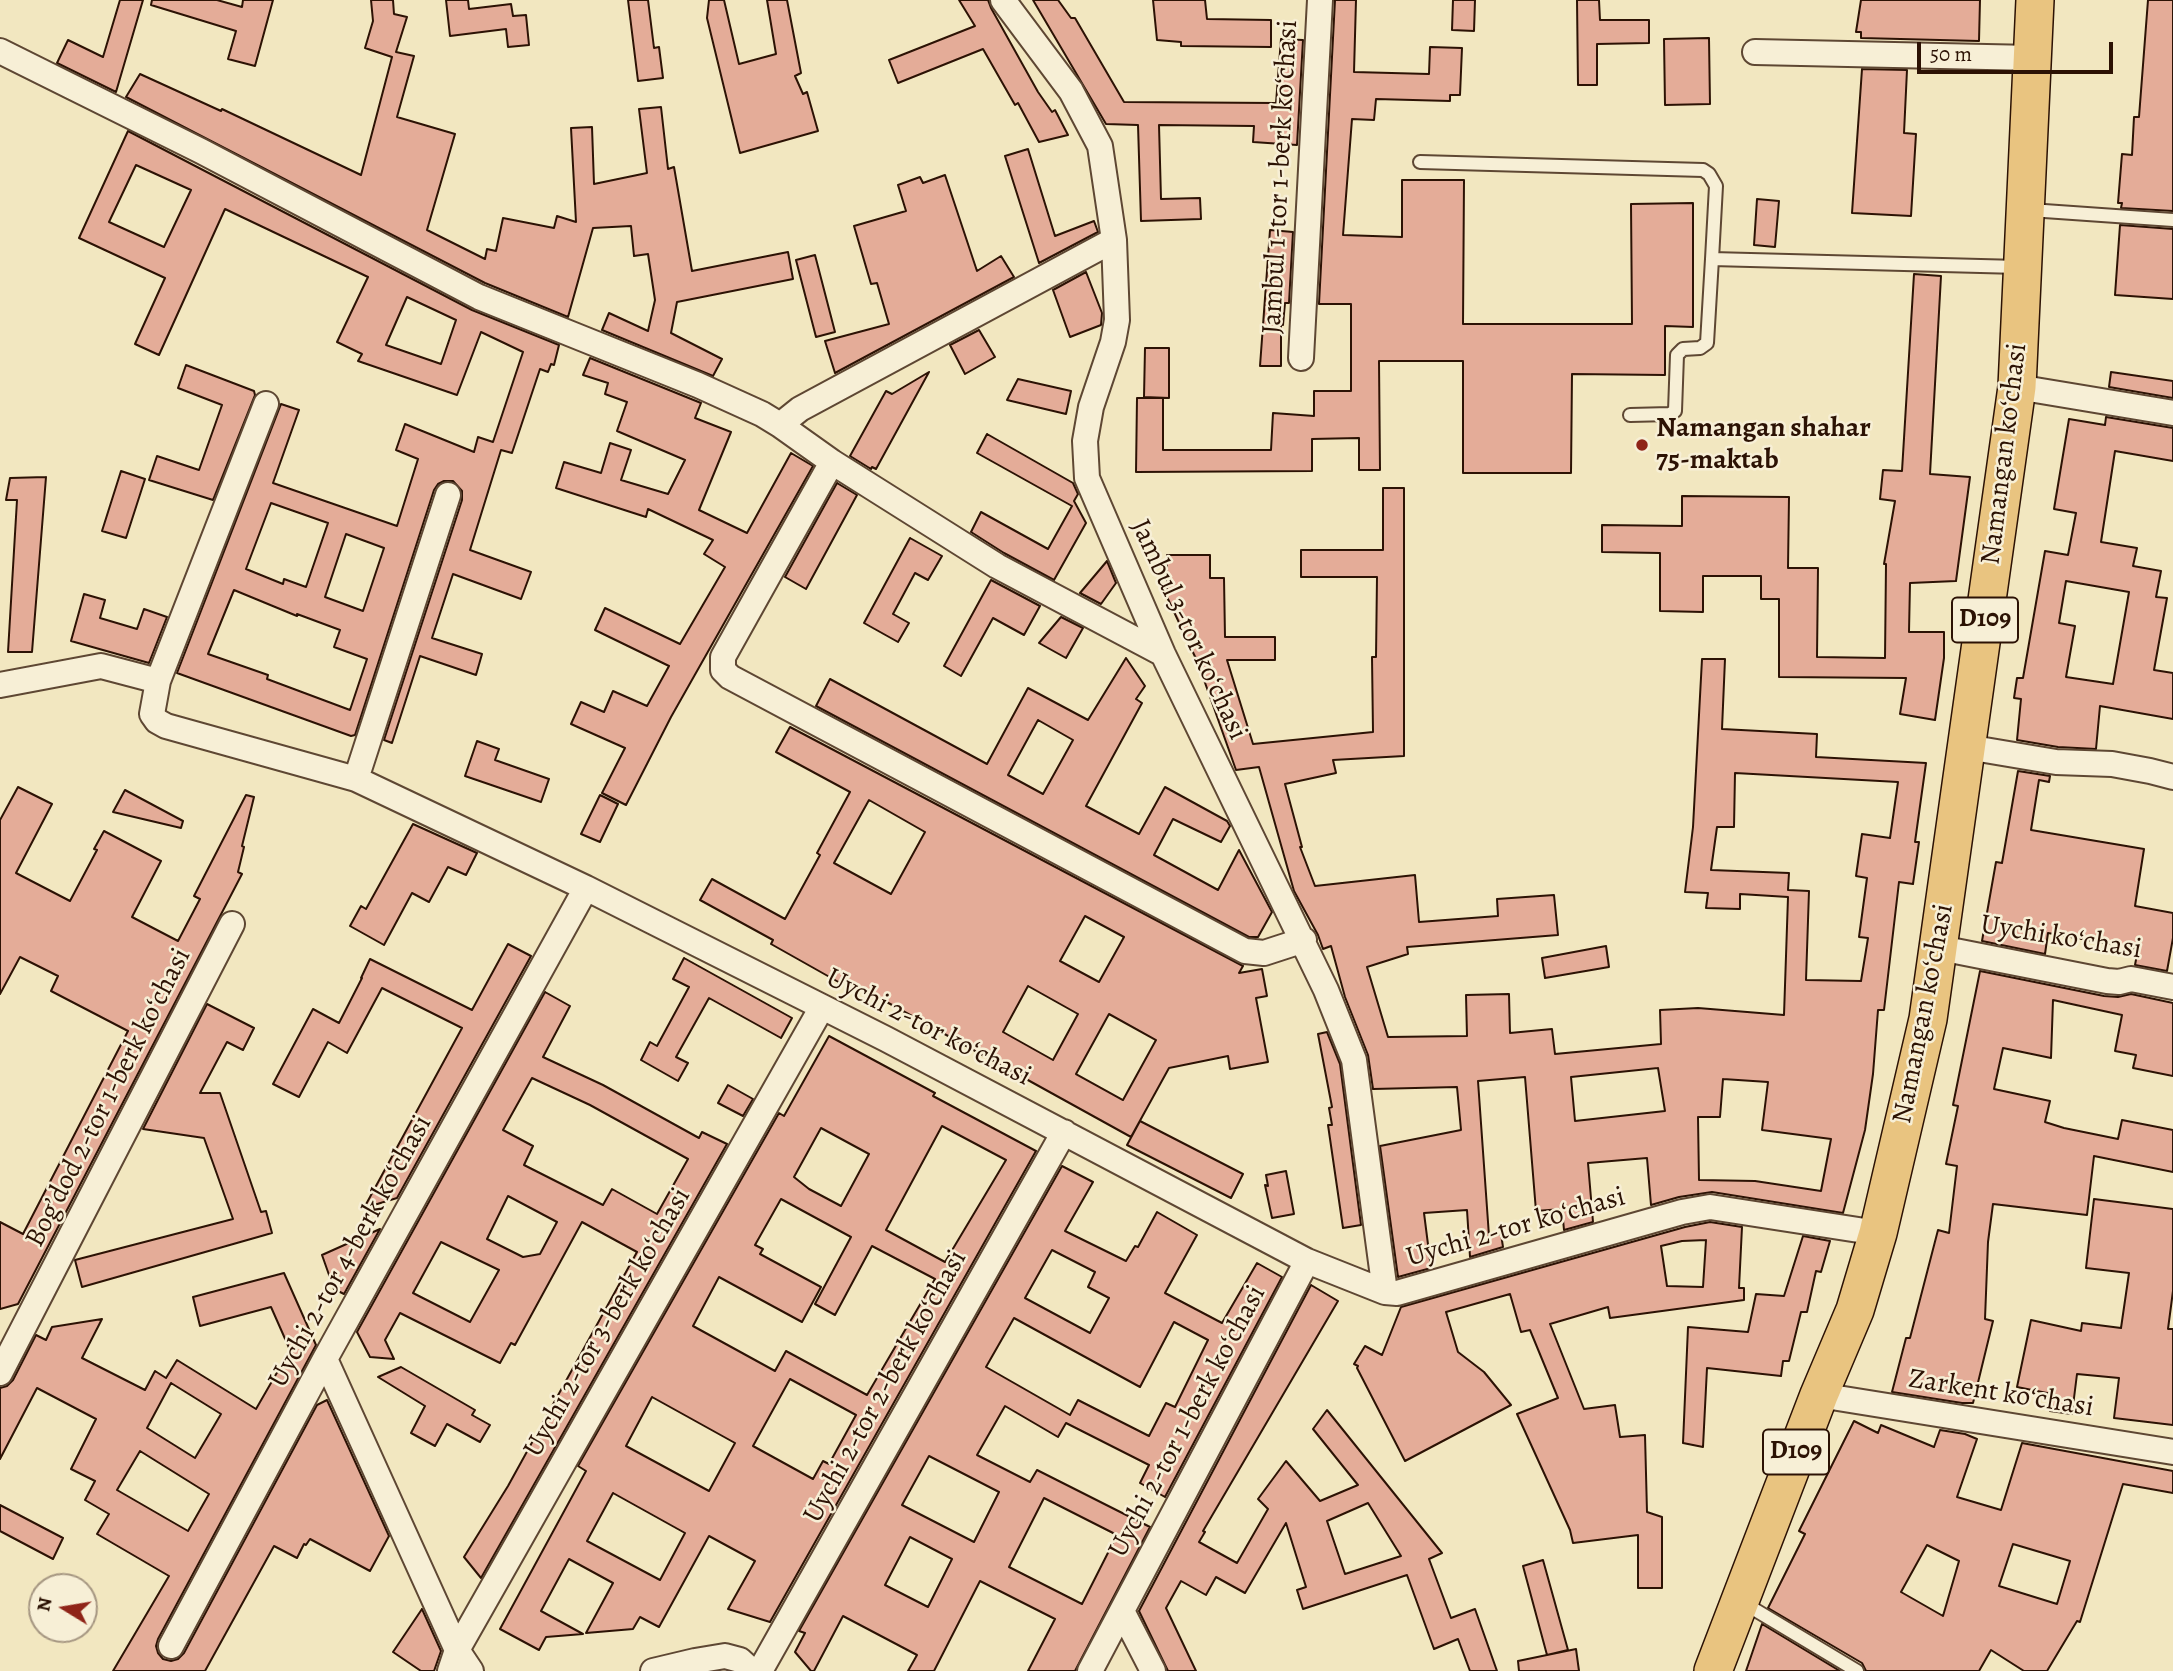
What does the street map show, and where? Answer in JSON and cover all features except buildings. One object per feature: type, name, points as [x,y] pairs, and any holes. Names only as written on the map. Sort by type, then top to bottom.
[{"type":"main road","name":"Namangan koʻchasi","points":[[1878,1233],[1928,1019],[1940,948],[2017,387],[2035,0]]},
{"type":"main road","name":"D109","points":[[1713,1671],[1819,1395],[1855,1310],[1878,1233]]},
{"type":"street","name":"Jambul 3-tor koʻchasi","points":[[1003,0],[1071,91],[1100,146],[1114,240],[1117,320],[1113,342],[1091,407],[1085,441],[1087,478],[1163,653],[1304,940],[1354,1060],[1385,1292]]},
{"type":"street","name":"Jambul 1-tor 1-berk koʻchasi","points":[[1301,358],[1320,0]]},
{"type":"street","points":[[0,51],[201,151],[479,297],[698,385],[762,414],[832,462],[997,566],[1163,653]]},
{"type":"street","points":[[1755,52],[2033,58]]},
{"type":"street","points":[[780,425],[800,409],[1114,240]]},
{"type":"street","points":[[2017,387],[2173,413]]},
{"type":"street","points":[[0,685],[101,666],[158,681],[267,404]]},
{"type":"street","points":[[832,462],[723,657],[723,670],[742,683],[1245,951],[1264,953],[1304,940]]},
{"type":"street","points":[[356,779],[448,495]]},
{"type":"street","name":"Uychi 2-tor koʻchasi","points":[[158,681],[152,714],[166,726],[356,779],[586,888],[822,1007],[1307,1261],[1385,1292],[1397,1293],[1682,1212],[1710,1207],[1878,1233]]},
{"type":"street","points":[[1968,747],[2056,762],[2112,764],[2173,778]]},
{"type":"street","name":"Uychi 2-tor 4-berk koʻchasi","points":[[171,1646],[325,1359],[586,888]]},
{"type":"street","name":"Bogʼdod 2-tor 1-berk koʻchasi","points":[[0,1373],[232,924]]},
{"type":"street","name":"Uychi koʻchasi","points":[[1940,948],[2107,981],[2131,979],[2173,987]]},
{"type":"street","name":"Uychi 2-tor 3-berk koʻchasi","points":[[454,1661],[822,1007]]},
{"type":"street","name":"Uychi 2-tor 2-berk koʻchasi","points":[[760,1671],[1064,1132]]},
{"type":"street","name":"Uychi 2-tor 1-berk koʻchasi","points":[[1090,1671],[1307,1261]]},
{"type":"street","points":[[325,1359],[454,1661],[471,1671]]},
{"type":"street","name":"Zarkent koʻchasi","points":[[1819,1395],[2173,1452]]},
{"type":"street","points":[[1122,1611],[1153,1671]]},
{"type":"street","points":[[653,1671],[726,1656],[740,1660],[752,1671]]},
{"type":"lane","points":[[1420,162],[1703,170],[1709,174],[1716,186],[1707,343],[1700,348],[1684,349],[1677,355],[1675,411],[1670,414],[1630,415]]},
{"type":"lane","points":[[2026,209],[2173,220]]},
{"type":"lane","points":[[1712,259],[2023,267]]},
{"type":"lane","points":[[1739,1600],[1857,1671]]},
{"type":"place","name":"Namangan shahar 75-maktab","points":[[1642,445]]}]
